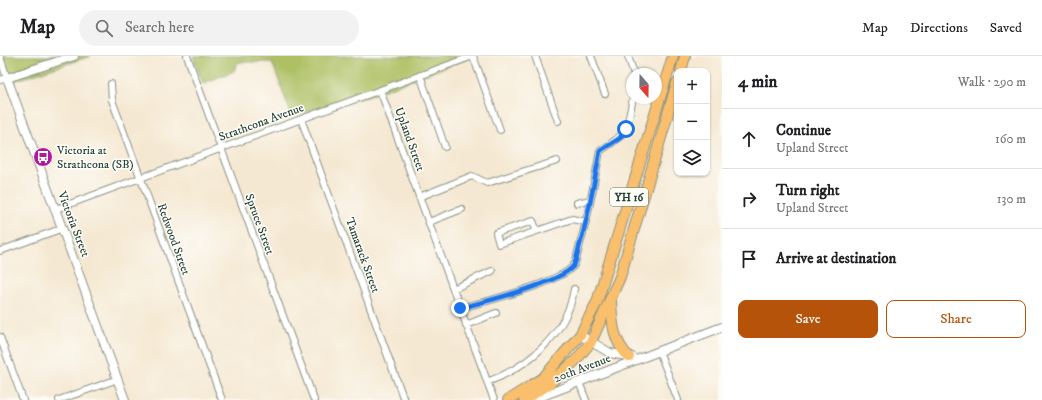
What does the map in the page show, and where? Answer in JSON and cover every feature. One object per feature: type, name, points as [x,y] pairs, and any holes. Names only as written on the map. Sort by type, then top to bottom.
[{"type":"highway","name":"YH 16","points":[[508,400],[543,378],[580,335],[597,302],[673,56]]},
{"type":"highway","points":[[681,68],[685,56]]},
{"type":"highway","name":"YH 16","points":[[524,400],[548,385],[576,360],[591,342],[620,277],[674,93]]},
{"type":"highway","points":[[610,300],[613,328],[622,350],[629,356]]},
{"type":"street","points":[[4,79],[74,56]]},
{"type":"street","name":"Spruce Street","points":[[186,56],[314,400]]},
{"type":"street","points":[[473,56],[500,130]]},
{"type":"street","name":"Strathcona Avenue","points":[[56,209],[473,56]]},
{"type":"street","points":[[534,56],[558,121]]},
{"type":"street","points":[[591,56],[606,94]]},
{"type":"street","points":[[628,56],[632,68]]},
{"type":"street","name":"Victoria Street","points":[[0,57],[4,79],[56,209],[125,400]]},
{"type":"street","points":[[420,76],[445,147]]},
{"type":"street","name":"Redwood Street","points":[[111,84],[112,100],[222,400]]},
{"type":"street","name":"Upland Street","points":[[380,90],[494,400]]},
{"type":"street","points":[[460,308],[496,299],[566,272],[574,265],[586,222],[600,151],[620,138],[626,129],[632,104]]},
{"type":"street","name":"Tamarack Street","points":[[301,119],[404,400]]},
{"type":"street","points":[[419,196],[472,176],[487,183],[557,161]]},
{"type":"street","points":[[577,203],[590,200]]},
{"type":"street","points":[[429,222],[462,209]]},
{"type":"street","points":[[537,231],[533,221],[496,233],[499,244],[537,231],[572,219],[586,222]]},
{"type":"street","points":[[0,251],[63,228]]},
{"type":"street","points":[[453,288],[492,271]]},
{"type":"street","points":[[487,382],[507,375],[529,361],[548,343],[572,305],[574,289]]},
{"type":"street","points":[[466,325],[496,313]]},
{"type":"street","name":"20th Avenue","points":[[532,400],[722,327]]},
{"type":"street","name":"20th Avenue","points":[[580,335],[610,353],[640,358]]},
{"type":"street","points":[[0,337],[23,400]]},
{"type":"street","points":[[659,351],[678,400]]},
{"type":"street","points":[[59,400],[118,379]]},
{"type":"street","points":[[579,382],[586,400]]},
{"type":"green space","points":[[1,56],[91,56],[11,82]]},
{"type":"green space","points":[[193,56],[474,56],[377,93],[292,116],[272,62],[238,62],[234,71],[203,83]]},
{"type":"place","name":"Victoria at Strathcona (SB)","points":[[43,157]]},
{"type":"route","points":[[460,308],[490,301],[531,287],[566,272],[574,265],[586,222],[600,151],[620,138],[626,129]]}]
